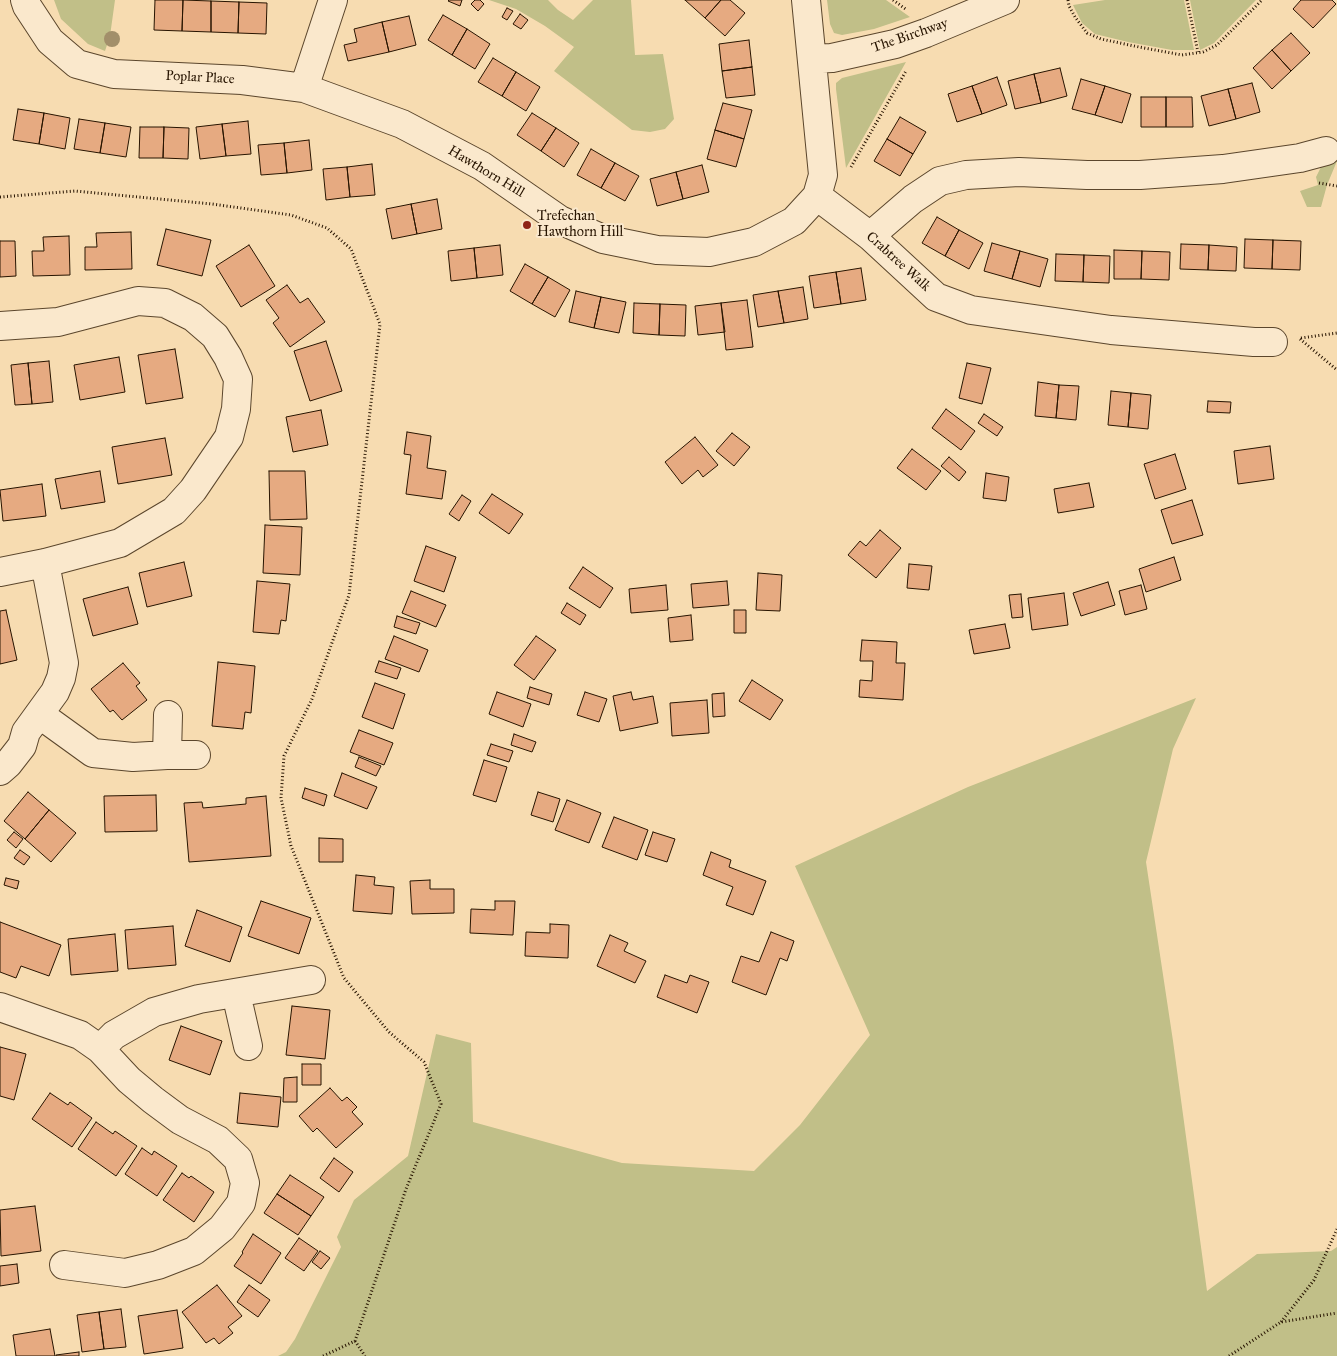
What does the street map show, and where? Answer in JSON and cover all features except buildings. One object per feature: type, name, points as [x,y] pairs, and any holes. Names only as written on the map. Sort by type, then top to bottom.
[{"type":"street","name":"Poplar Place","points":[[25,0],[50,41],[77,64],[114,74],[242,80],[304,88],[402,124]]},
{"type":"street","points":[[304,88],[333,0]]},
{"type":"street","points":[[806,0],[812,59],[820,186]]},
{"type":"street","name":"The Birchway","points":[[812,59],[832,58],[895,44],[1005,0]]},
{"type":"street","name":"Hawthorn Hill","points":[[402,124],[482,166],[560,220],[603,240],[657,250],[710,252],[754,242],[794,221],[820,186]]},
{"type":"street","points":[[870,236],[913,199],[940,181],[966,175],[1019,172],[1140,175],[1311,163]]},
{"type":"street","name":"Crabtree Walk","points":[[820,186],[870,236],[936,297],[972,310],[1111,330],[1273,342]]},
{"type":"street","points":[[0,326],[58,322],[138,301],[165,303],[193,317],[215,336],[228,357],[238,379],[236,409],[229,437],[193,490],[174,511],[120,543],[45,563],[0,572]]},
{"type":"street","points":[[0,771],[22,746],[26,732],[55,692],[64,663],[45,563]]},
{"type":"street","points":[[40,714],[93,753],[133,757],[196,755]]},
{"type":"street","points":[[167,755],[168,715]]},
{"type":"street","points":[[100,1050],[114,1035],[154,1012],[199,999],[311,980]]},
{"type":"street","points":[[236,993],[248,1046]]},
{"type":"street","points":[[0,1007],[80,1035],[100,1050],[129,1080],[153,1100],[180,1120],[218,1140],[238,1159],[245,1183],[241,1203],[222,1228],[194,1251],[158,1265],[125,1273],[64,1265]]},
{"type":"path","points":[[1068,0],[1075,17],[1087,33],[1101,39],[1182,54],[1203,52],[1218,45],[1262,0]]},
{"type":"path","points":[[1187,0],[1198,52]]},
{"type":"path","points":[[820,186],[845,177],[910,63]]},
{"type":"path","points":[[0,197],[75,191],[212,204],[291,215],[327,228],[351,249],[380,324],[349,595],[312,699],[284,756],[281,798],[291,846],[344,978],[389,1032],[424,1062],[441,1104],[406,1189],[356,1341],[323,1356]]},
{"type":"path","points":[[1337,333],[1299,339],[1337,370]]},
{"type":"path","points":[[1229,1356],[1281,1322],[1314,1280],[1337,1229]]},
{"type":"path","points":[[1281,1322],[1337,1313]]},
{"type":"path","points":[[356,1341],[365,1356]]},
{"type":"shaded area","points":[[54,0],[115,0],[110,36],[105,51],[88,44],[61,19]]},
{"type":"shaded area","points":[[489,0],[548,0],[558,10],[573,20],[593,0],[631,0],[635,55],[663,54],[674,119],[665,129],[650,132],[632,130],[554,71],[574,47],[545,26],[516,9]]},
{"type":"shaded area","points":[[827,0],[886,0],[910,17],[874,29],[842,35],[834,33],[830,24]]},
{"type":"shaded area","points":[[1105,0],[1184,0],[1194,50],[1172,50],[1095,34],[1082,23],[1073,5]]},
{"type":"shaded area","points":[[1190,0],[1256,0],[1214,43],[1200,50]]},
{"type":"shaded area","points":[[906,62],[846,168],[836,83],[842,78]]},
{"type":"shaded area","points":[[1337,157],[1321,207],[1307,207],[1300,191],[1318,185],[1316,177],[1321,167],[1328,159]]},
{"type":"shaded area","points":[[1196,698],[1173,749],[1146,862],[1173,1041],[1207,1291],[1257,1254],[1331,1251],[1337,1247],[1337,1356],[278,1356],[286,1352],[295,1339],[341,1247],[337,1237],[354,1200],[408,1156],[436,1034],[471,1043],[473,1122],[622,1163],[754,1171],[800,1125],[870,1035],[795,866],[968,787]]},
{"type":"place","name":"Trefechan Hawthorn Hill","points":[[527,225]]}]
